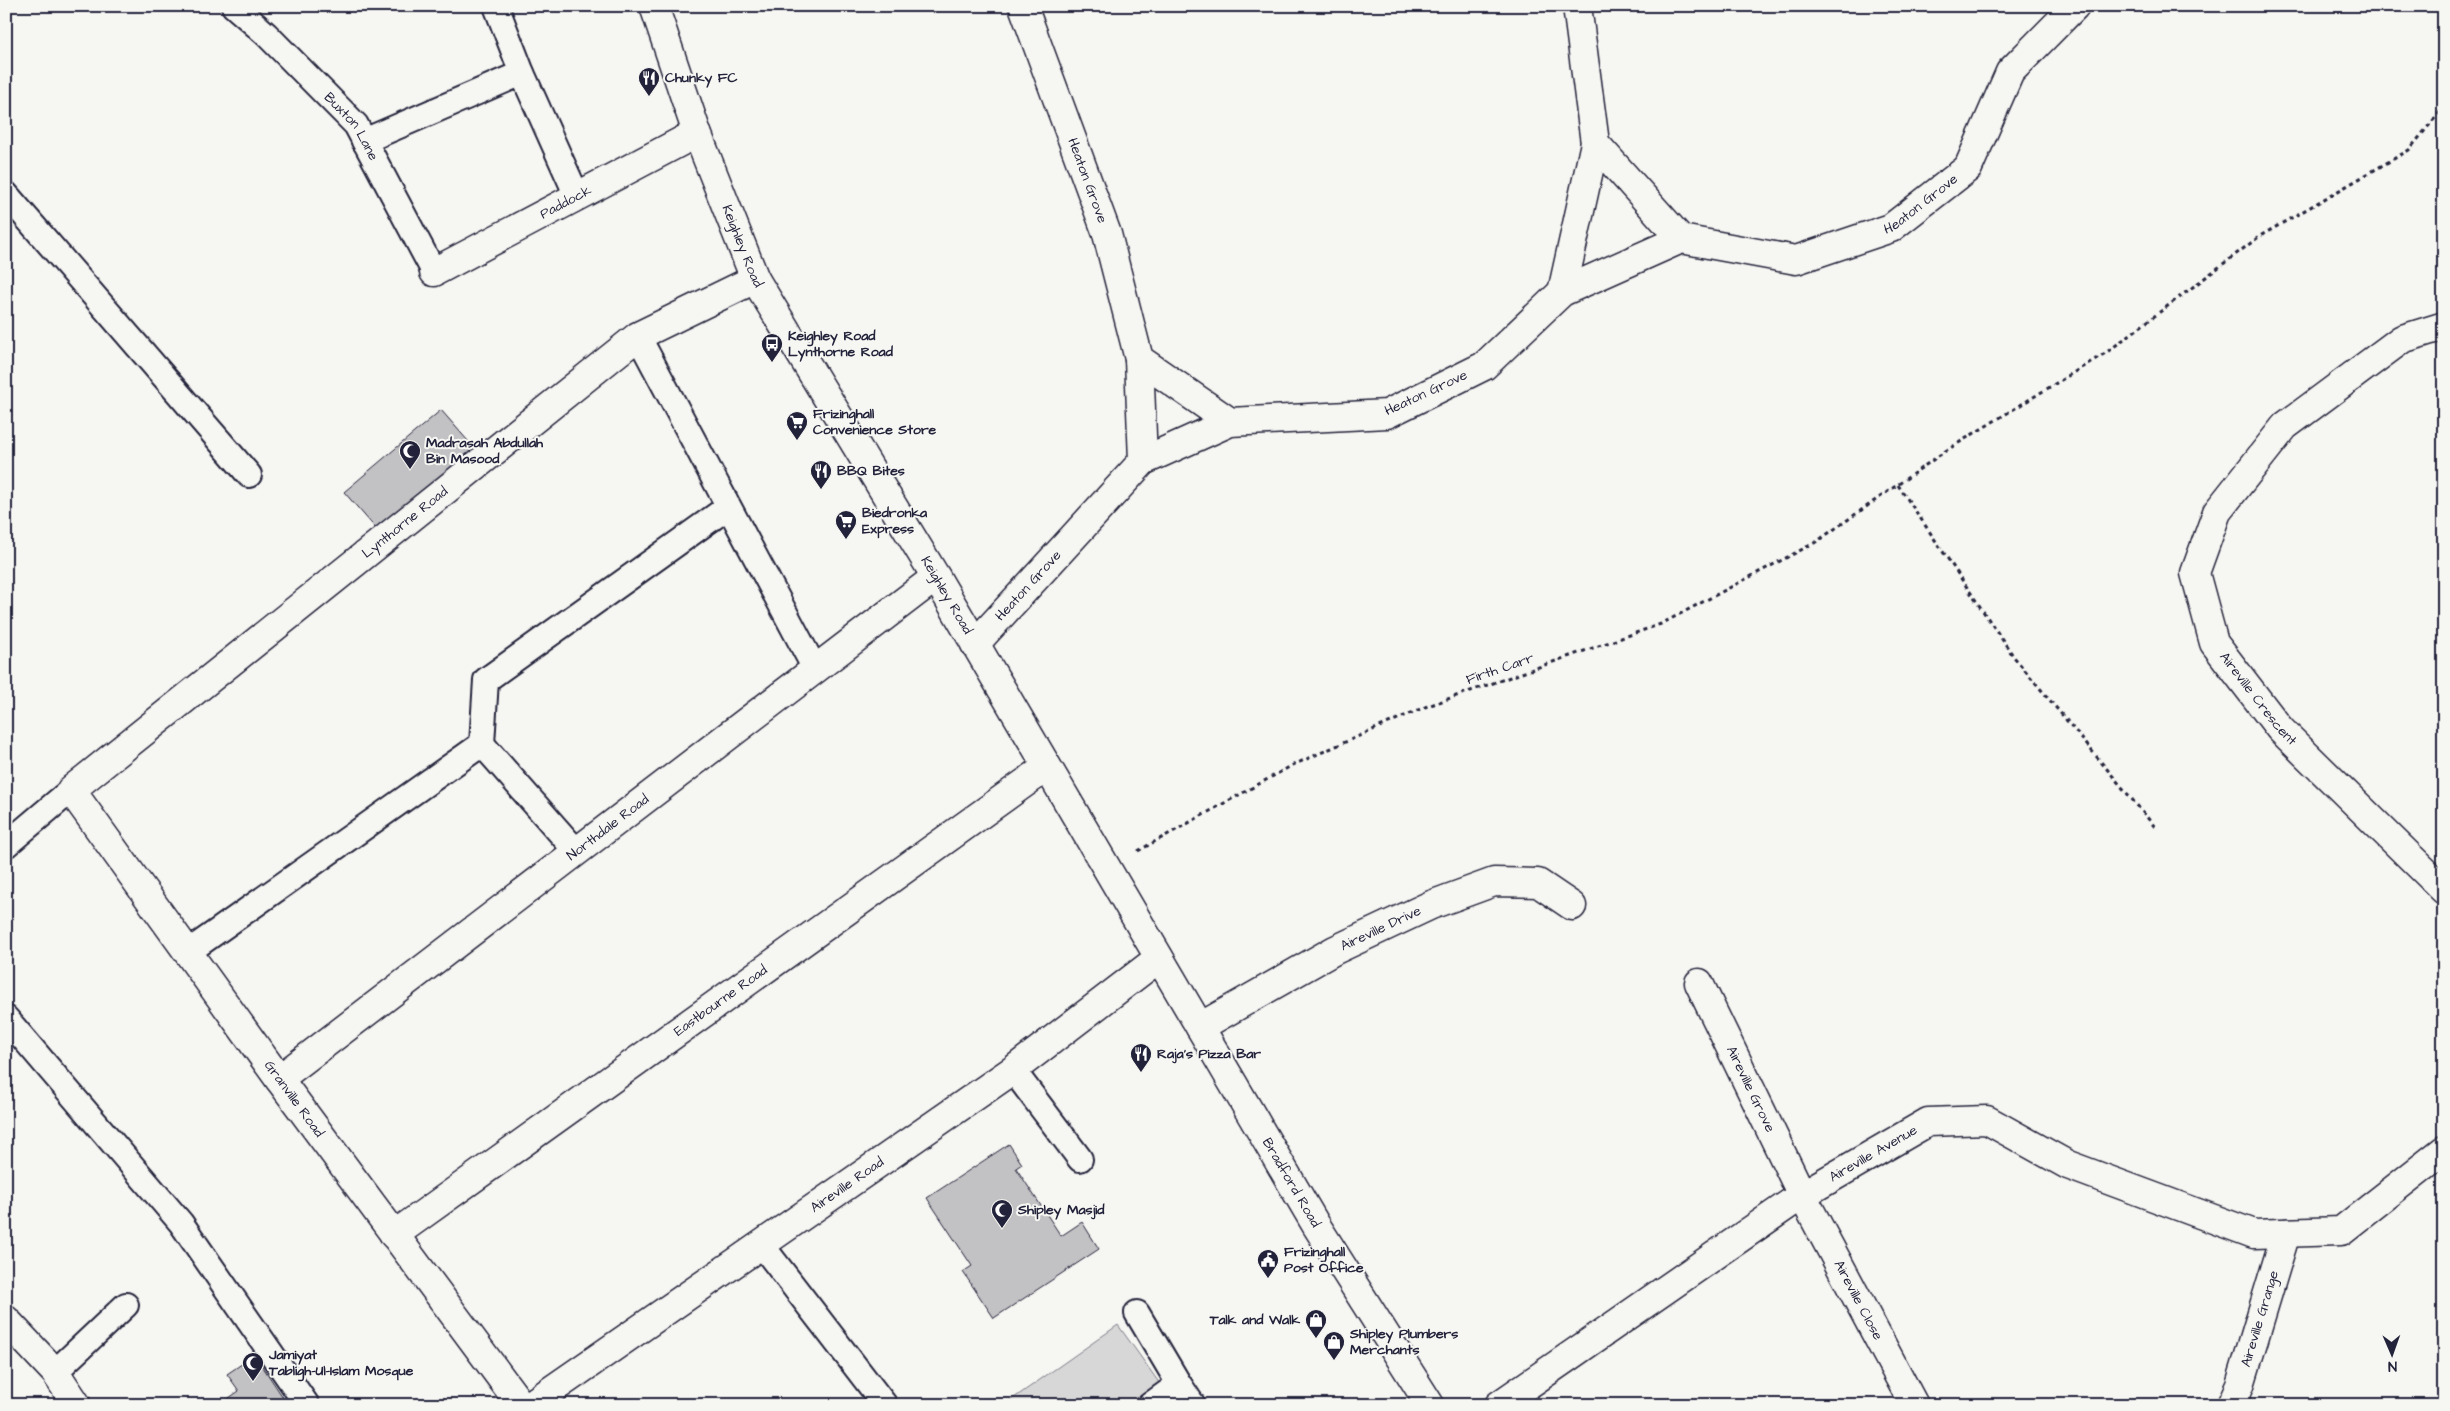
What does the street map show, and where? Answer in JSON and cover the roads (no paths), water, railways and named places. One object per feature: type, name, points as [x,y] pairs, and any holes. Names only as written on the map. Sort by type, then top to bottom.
[{"type":"main road","name":"Keighley Road","points":[[654,6],[697,133],[755,279],[936,577],[1160,958]]},
{"type":"main road","name":"Heaton Grove","points":[[1022,6],[1106,234],[1139,359],[1143,461]]},
{"type":"main road","points":[[1562,292],[1595,143],[1577,6]]},
{"type":"main road","name":"Heaton Grove","points":[[975,644],[1143,461],[1230,422],[1387,414],[1484,366],[1562,292],[1681,239],[1796,260],[1891,228],[1968,168],[2010,72],[2074,6]]},
{"type":"main road","name":"Paddock","points":[[434,272],[697,133]]},
{"type":"main road","points":[[1595,143],[1681,239]]},
{"type":"main road","name":"Lynthorne Road","points":[[71,790],[638,336],[755,279]]},
{"type":"main road","name":"Aireville Crescent","points":[[2444,326],[2402,339],[2285,426],[2216,512],[2195,572],[2214,643],[2274,721],[2444,890]]},
{"type":"main road","points":[[1139,359],[1230,422]]},
{"type":"main road","name":"Northdale Road","points":[[279,1079],[936,577]]},
{"type":"main road","name":"Eastbourne Road","points":[[394,1235],[1047,767]]},
{"type":"main road","name":"Granville Road","points":[[71,790],[279,1079],[520,1405]]},
{"type":"main road","name":"Aireville Drive","points":[[1200,1027],[1335,950],[1431,905],[1494,882],[1538,883],[1572,906]]},
{"type":"main road","name":"Bradford Road","points":[[1160,958],[1316,1225],[1430,1405]]},
{"type":"main road","name":"Aireville Road","points":[[530,1405],[1013,1070],[1160,958]]},
{"type":"main road","name":"Aireville Grove","points":[[1700,983],[1802,1194]]},
{"type":"main road","name":"Aireville Avenue","points":[[1499,1405],[1802,1194],[1928,1122],[1987,1120],[2068,1165],[2254,1234],[2342,1231],[2444,1150]]},
{"type":"main road","name":"Aireville Close","points":[[1802,1194],[1914,1405]]},
{"type":"main road","name":"Aireville Grange","points":[[2231,1405],[2240,1385],[2286,1232]]},
{"type":"main road","points":[[6,1320],[55,1372],[77,1405]]},
{"type":"lane","name":"Buxton Lane","points":[[234,6],[266,34],[356,125],[434,272]]},
{"type":"lane","points":[[496,6],[522,73],[577,196]]},
{"type":"lane","points":[[364,141],[522,73]]},
{"type":"lane","points":[[6,194],[249,474]]},
{"type":"lane","points":[[638,336],[815,670]]},
{"type":"lane","points":[[577,852],[482,744],[486,680],[728,507]]},
{"type":"lane","points":[[188,952],[482,744]]},
{"type":"lane","points":[[6,846],[71,790]]},
{"type":"lane","points":[[6,1018],[181,1223],[307,1405]]},
{"type":"lane","points":[[1013,1070],[1080,1159]]},
{"type":"lane","points":[[761,1244],[885,1405]]},
{"type":"lane","points":[[55,1372],[126,1305]]},
{"type":"lane","points":[[1137,1313],[1192,1405]]},
{"type":"lane","points":[[1150,1405],[1179,1384]]},
{"type":"place","name":"Chunky FC","points":[[649,97]]},
{"type":"place","name":"Keighley Road Lynthorne Road","points":[[772,363]]},
{"type":"place","name":"Frizinghall Convenience Store","points":[[797,441]]},
{"type":"place","name":"Madrasah Abdullah Bin Masood","points":[[410,470]]},
{"type":"place","name":"BBQ Bites","points":[[821,490]]},
{"type":"place","name":"Biedronka Express","points":[[846,540]]},
{"type":"place","name":"Raja's Pizza Bar","points":[[1141,1073]]},
{"type":"place","name":"Shipley Masjid","points":[[1002,1229]]},
{"type":"place","name":"Frizinghall Post Office","points":[[1268,1279]]},
{"type":"place","name":"Talk and Walk","points":[[1316,1339]]},
{"type":"place","name":"Shipley Plumbers Merchants","points":[[1334,1361]]},
{"type":"place","name":"Jamiyat Tabligh-Ul-Islam Mosque","points":[[253,1382]]}]
